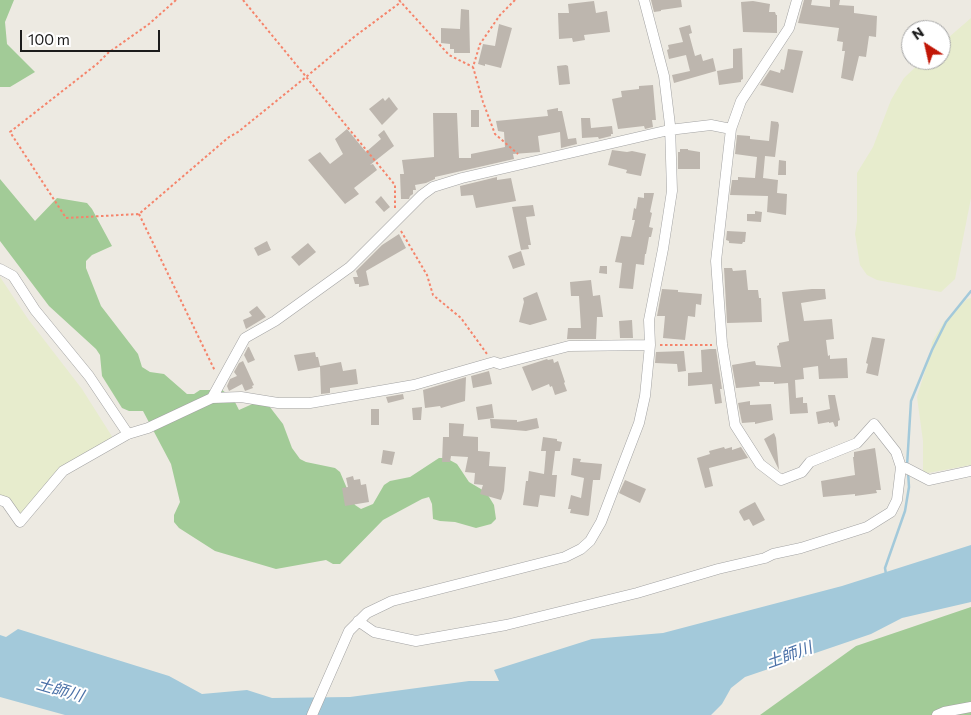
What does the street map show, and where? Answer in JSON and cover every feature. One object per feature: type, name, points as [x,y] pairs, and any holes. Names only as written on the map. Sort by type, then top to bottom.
[{"type":"street","points":[[312,715],[350,631],[367,613],[392,601],[565,558],[581,549],[590,541],[601,522],[639,423],[645,396],[650,345],[649,320],[672,191],[670,125],[664,76],[644,0]]},
{"type":"street","points":[[358,621],[374,632],[416,641],[506,625],[619,598],[718,569],[801,548],[867,527],[891,512],[897,500],[901,468],[896,452],[874,424],[857,443],[810,462],[802,472],[781,480],[760,464],[735,425],[722,344],[716,261],[731,129],[741,101],[789,28],[797,0]]},
{"type":"street","points":[[212,398],[245,338],[275,321],[350,266],[386,229],[433,187],[462,178],[669,130],[712,125],[731,129]]},
{"type":"street","points":[[0,269],[13,276],[35,310],[89,376],[128,434]]},
{"type":"street","points":[[0,500],[6,502],[20,522],[64,471],[128,434],[148,428],[212,398],[241,396],[278,403],[310,403],[414,385],[494,362],[500,364],[569,346],[650,345]]},
{"type":"street","points":[[901,468],[906,468],[929,480],[971,471]]},
{"type":"street","points":[[937,715],[971,707]]},
{"type":"path","points":[[176,0],[149,24],[108,53],[97,64],[10,132],[66,218],[139,214],[200,161],[400,1],[449,55],[473,67]]},
{"type":"path","points":[[243,0],[395,185],[395,222],[427,275],[433,295],[461,318],[494,362]]},
{"type":"path","points":[[515,0],[500,15],[480,44],[473,67],[483,102],[496,134],[528,163]]},
{"type":"path","points":[[139,214],[221,383]]},
{"type":"path","points":[[650,345],[722,344]]},
{"type":"green space","points":[[0,0],[14,0],[5,22],[7,44],[35,72],[10,87],[0,87]]},
{"type":"green space","points":[[971,18],[971,198],[955,279],[941,292],[877,280],[867,275],[860,265],[855,234],[857,221],[857,173],[873,147],[891,100],[904,78],[912,70],[951,70],[951,35]]},
{"type":"green space","points":[[0,179],[35,221],[57,198],[87,203],[92,209],[112,246],[92,255],[86,261],[86,268],[101,306],[138,354],[142,367],[150,372],[164,374],[187,394],[194,394],[200,390],[222,390],[233,398],[239,410],[259,401],[266,402],[283,424],[292,448],[300,459],[335,468],[340,472],[351,498],[355,505],[361,509],[373,504],[384,485],[390,481],[410,477],[439,458],[446,458],[457,464],[469,482],[486,492],[494,505],[496,519],[491,524],[476,528],[455,522],[433,519],[432,504],[429,497],[383,520],[340,564],[333,564],[326,560],[276,569],[215,551],[179,528],[174,522],[174,515],[180,502],[171,464],[143,411],[129,411],[122,408],[102,376],[100,355],[96,349],[49,306],[0,241]]},
{"type":"green space","points":[[0,277],[28,319],[82,389],[113,438],[61,468],[20,515],[0,497]]},
{"type":"green space","points":[[971,298],[971,465],[928,473],[923,471],[923,441],[917,397],[932,342],[944,322],[967,299]]},
{"type":"green space","points":[[971,607],[971,715],[760,715],[856,646]]},
{"type":"water","name":"土師川","points":[[971,545],[971,602],[902,618],[871,634],[745,677],[731,688],[722,704],[711,715],[65,715],[0,697],[0,635],[6,637],[18,629],[169,676],[202,694],[247,690],[272,698],[350,697],[469,681],[499,681],[494,670],[592,639],[663,633],[842,586]]},
{"type":"building","points":[[651,0],[681,0],[682,7],[654,12]]},
{"type":"building","points":[[804,0],[812,0],[811,5],[830,7],[830,0],[840,0],[839,5],[854,6],[854,13],[877,16],[876,37],[869,36],[866,57],[859,56],[853,81],[841,78],[845,51],[842,51],[843,42],[837,41],[839,28],[798,23]]},
{"type":"building","points":[[594,1],[596,13],[607,11],[610,32],[584,35],[585,40],[573,42],[572,38],[559,39],[558,13],[569,13],[568,4]]},
{"type":"building","points":[[753,1],[770,4],[769,12],[775,12],[777,15],[777,33],[743,32],[741,2]]},
{"type":"building","points":[[461,9],[469,10],[470,53],[454,53],[454,49],[450,49],[450,44],[441,43],[441,28],[460,29]]},
{"type":"building","points":[[499,24],[512,28],[501,68],[478,64],[483,44],[495,46]]},
{"type":"building","points":[[690,25],[692,33],[689,34],[695,56],[701,54],[703,61],[713,58],[716,71],[674,83],[672,75],[690,71],[686,55],[669,59],[668,45],[683,42],[679,28]]},
{"type":"building","points":[[742,48],[743,79],[741,82],[719,85],[717,71],[733,68],[733,49]]},
{"type":"building","points":[[788,49],[803,51],[793,93],[760,85],[770,70],[780,73],[781,69],[784,70]]},
{"type":"building","points":[[557,66],[568,66],[570,84],[559,85]]},
{"type":"building","points":[[653,85],[656,120],[652,120],[653,127],[645,129],[644,126],[618,129],[612,99],[622,97],[621,91],[639,89],[639,86]]},
{"type":"building","points":[[389,97],[398,109],[382,125],[369,109],[383,98],[385,101]]},
{"type":"building","points":[[558,108],[558,111],[562,111],[568,139],[576,138],[577,144],[561,148],[560,132],[538,136],[540,152],[513,154],[514,159],[435,177],[435,179],[426,183],[415,185],[416,190],[413,190],[413,194],[409,199],[401,199],[400,174],[404,174],[402,160],[434,157],[433,113],[457,113],[459,158],[471,158],[471,154],[505,147],[504,132],[498,131],[496,121],[548,116],[547,110]]},
{"type":"building","points":[[471,110],[479,110],[479,127],[471,127]]},
{"type":"building","points":[[581,118],[590,118],[591,128],[612,126],[613,134],[599,139],[598,137],[582,138]]},
{"type":"building","points":[[771,121],[778,122],[779,125],[775,157],[765,156],[763,178],[778,180],[777,193],[787,194],[786,215],[767,212],[768,196],[730,195],[732,180],[738,180],[738,177],[755,178],[757,157],[735,154],[737,135],[750,136],[750,139],[769,141]]},
{"type":"building","points":[[347,129],[366,152],[381,139],[378,135],[384,130],[394,146],[370,165],[373,164],[377,170],[354,188],[359,194],[345,204],[308,160],[320,152],[330,164],[343,154],[335,139]]},
{"type":"building","points":[[680,149],[700,152],[700,169],[678,169],[678,152],[680,152]]},
{"type":"building","points":[[612,150],[646,154],[641,176],[626,173],[627,170],[608,165]]},
{"type":"building","points":[[779,160],[786,161],[786,175],[778,175]]},
{"type":"building","points":[[497,177],[497,180],[511,178],[516,201],[476,208],[473,195],[461,196],[460,186]]},
{"type":"building","points":[[644,193],[654,193],[649,227],[653,228],[651,237],[649,237],[644,265],[636,264],[633,289],[619,288],[622,263],[615,262],[621,236],[631,237],[635,220],[632,220],[634,208],[636,209],[638,197],[644,198]]},
{"type":"building","points":[[381,196],[390,207],[384,212],[375,202]]},
{"type":"building","points":[[533,205],[535,216],[526,217],[531,245],[528,245],[529,249],[521,250],[512,207]]},
{"type":"building","points":[[755,211],[762,212],[761,222],[747,221],[747,214],[755,214]]},
{"type":"building","points":[[727,231],[746,232],[745,242],[742,244],[729,243],[726,240]]},
{"type":"building","points":[[399,234],[406,248],[366,271],[369,285],[359,287],[359,284],[355,284],[353,277],[358,277],[356,271],[382,245]]},
{"type":"building","points":[[267,241],[271,250],[258,256],[254,248]]},
{"type":"building","points":[[308,243],[316,252],[299,266],[291,257]]},
{"type":"building","points":[[521,251],[525,265],[513,269],[508,256]]},
{"type":"building","points":[[600,266],[607,266],[607,274],[599,273]]},
{"type":"building","points":[[724,268],[732,268],[733,271],[746,270],[748,290],[758,290],[759,298],[761,298],[762,322],[727,323]]},
{"type":"building","points":[[591,280],[593,296],[600,295],[603,317],[597,317],[596,339],[567,339],[568,328],[581,328],[579,296],[571,296],[570,282]]},
{"type":"building","points":[[662,289],[702,294],[701,305],[696,304],[695,317],[688,316],[685,340],[663,338],[665,316],[657,316]]},
{"type":"building","points":[[825,289],[826,299],[801,303],[804,321],[832,319],[834,339],[826,340],[828,356],[830,355],[830,359],[847,358],[848,378],[819,379],[818,366],[803,368],[804,379],[795,380],[796,398],[803,397],[803,403],[807,403],[808,413],[790,414],[788,383],[759,382],[760,386],[736,388],[732,365],[755,361],[756,365],[781,367],[777,346],[779,343],[789,341],[782,292]]},
{"type":"building","points":[[537,292],[547,320],[530,325],[519,322],[524,302],[523,298]]},
{"type":"building","points":[[257,306],[266,317],[246,329],[243,320],[252,316],[249,312]]},
{"type":"building","points":[[632,320],[633,338],[620,338],[619,321]]},
{"type":"building","points":[[872,337],[885,339],[878,376],[866,373],[868,364],[866,363]]},
{"type":"building","points":[[248,347],[255,360],[248,363],[244,355]]},
{"type":"building","points":[[716,349],[722,389],[720,389],[722,403],[715,404],[712,384],[688,386],[688,373],[702,372],[701,350]]},
{"type":"building","points":[[684,351],[686,371],[678,372],[677,364],[655,363],[656,352]]},
{"type":"building","points":[[315,352],[320,366],[341,362],[343,371],[356,369],[358,384],[330,388],[330,393],[321,394],[320,367],[298,371],[294,355]]},
{"type":"building","points":[[553,359],[554,363],[558,361],[567,391],[555,395],[552,386],[550,387],[549,384],[532,391],[522,367]]},
{"type":"building","points":[[243,361],[254,385],[252,386],[253,388],[245,391],[242,384],[229,391],[227,386],[230,379],[237,376],[234,372],[239,363]]},
{"type":"building","points":[[489,371],[492,384],[473,388],[471,376]]},
{"type":"building","points":[[466,377],[465,401],[441,408],[440,406],[425,408],[423,390]]},
{"type":"building","points":[[403,394],[404,399],[388,403],[386,397]]},
{"type":"building","points":[[828,395],[835,395],[840,420],[838,421],[838,426],[835,427],[833,422],[818,424],[816,412],[830,409]]},
{"type":"building","points":[[750,401],[750,405],[771,404],[773,420],[755,424],[755,422],[742,423],[738,403]]},
{"type":"building","points":[[492,404],[494,418],[478,420],[476,407]]},
{"type":"building","points":[[422,407],[421,420],[413,420],[412,408]]},
{"type":"building","points":[[371,409],[379,409],[379,425],[371,425]]},
{"type":"building","points":[[537,418],[539,428],[526,431],[491,428],[490,419],[517,420],[517,422]]},
{"type":"building","points":[[449,423],[464,424],[463,436],[478,437],[478,451],[490,452],[489,466],[506,467],[504,491],[501,500],[480,494],[483,485],[474,484],[475,473],[465,472],[468,457],[451,456],[450,462],[442,462],[443,437],[449,437]]},
{"type":"building","points":[[774,433],[776,438],[779,470],[764,439]]},
{"type":"building","points":[[543,437],[557,439],[557,441],[562,442],[560,451],[555,451],[552,475],[557,475],[555,497],[540,495],[538,507],[523,505],[529,471],[544,474],[546,451],[541,451]]},
{"type":"building","points":[[724,447],[725,449],[732,447],[732,450],[741,447],[748,458],[709,468],[713,486],[705,488],[697,458],[710,454],[709,451]]},
{"type":"building","points":[[875,448],[881,490],[876,490],[877,493],[855,496],[855,494],[823,497],[821,481],[855,475],[854,452]]},
{"type":"building","points":[[383,450],[395,452],[392,465],[381,463]]},
{"type":"building","points":[[573,458],[581,459],[580,462],[602,464],[600,480],[593,480],[588,516],[570,513],[571,509],[568,509],[571,495],[581,498],[584,478],[571,475]]},
{"type":"building","points":[[353,476],[354,480],[360,479],[361,485],[366,484],[369,502],[345,506],[342,488],[348,487],[346,478]]},
{"type":"building","points":[[625,480],[646,489],[640,503],[619,493]]},
{"type":"building","points":[[755,502],[765,520],[753,526],[749,519],[744,521],[739,512]]},
{"type":"waterway","points":[[907,466],[911,401],[946,322],[971,291]]},
{"type":"waterway","points":[[886,574],[885,568],[905,511],[909,487],[908,471]]}]
